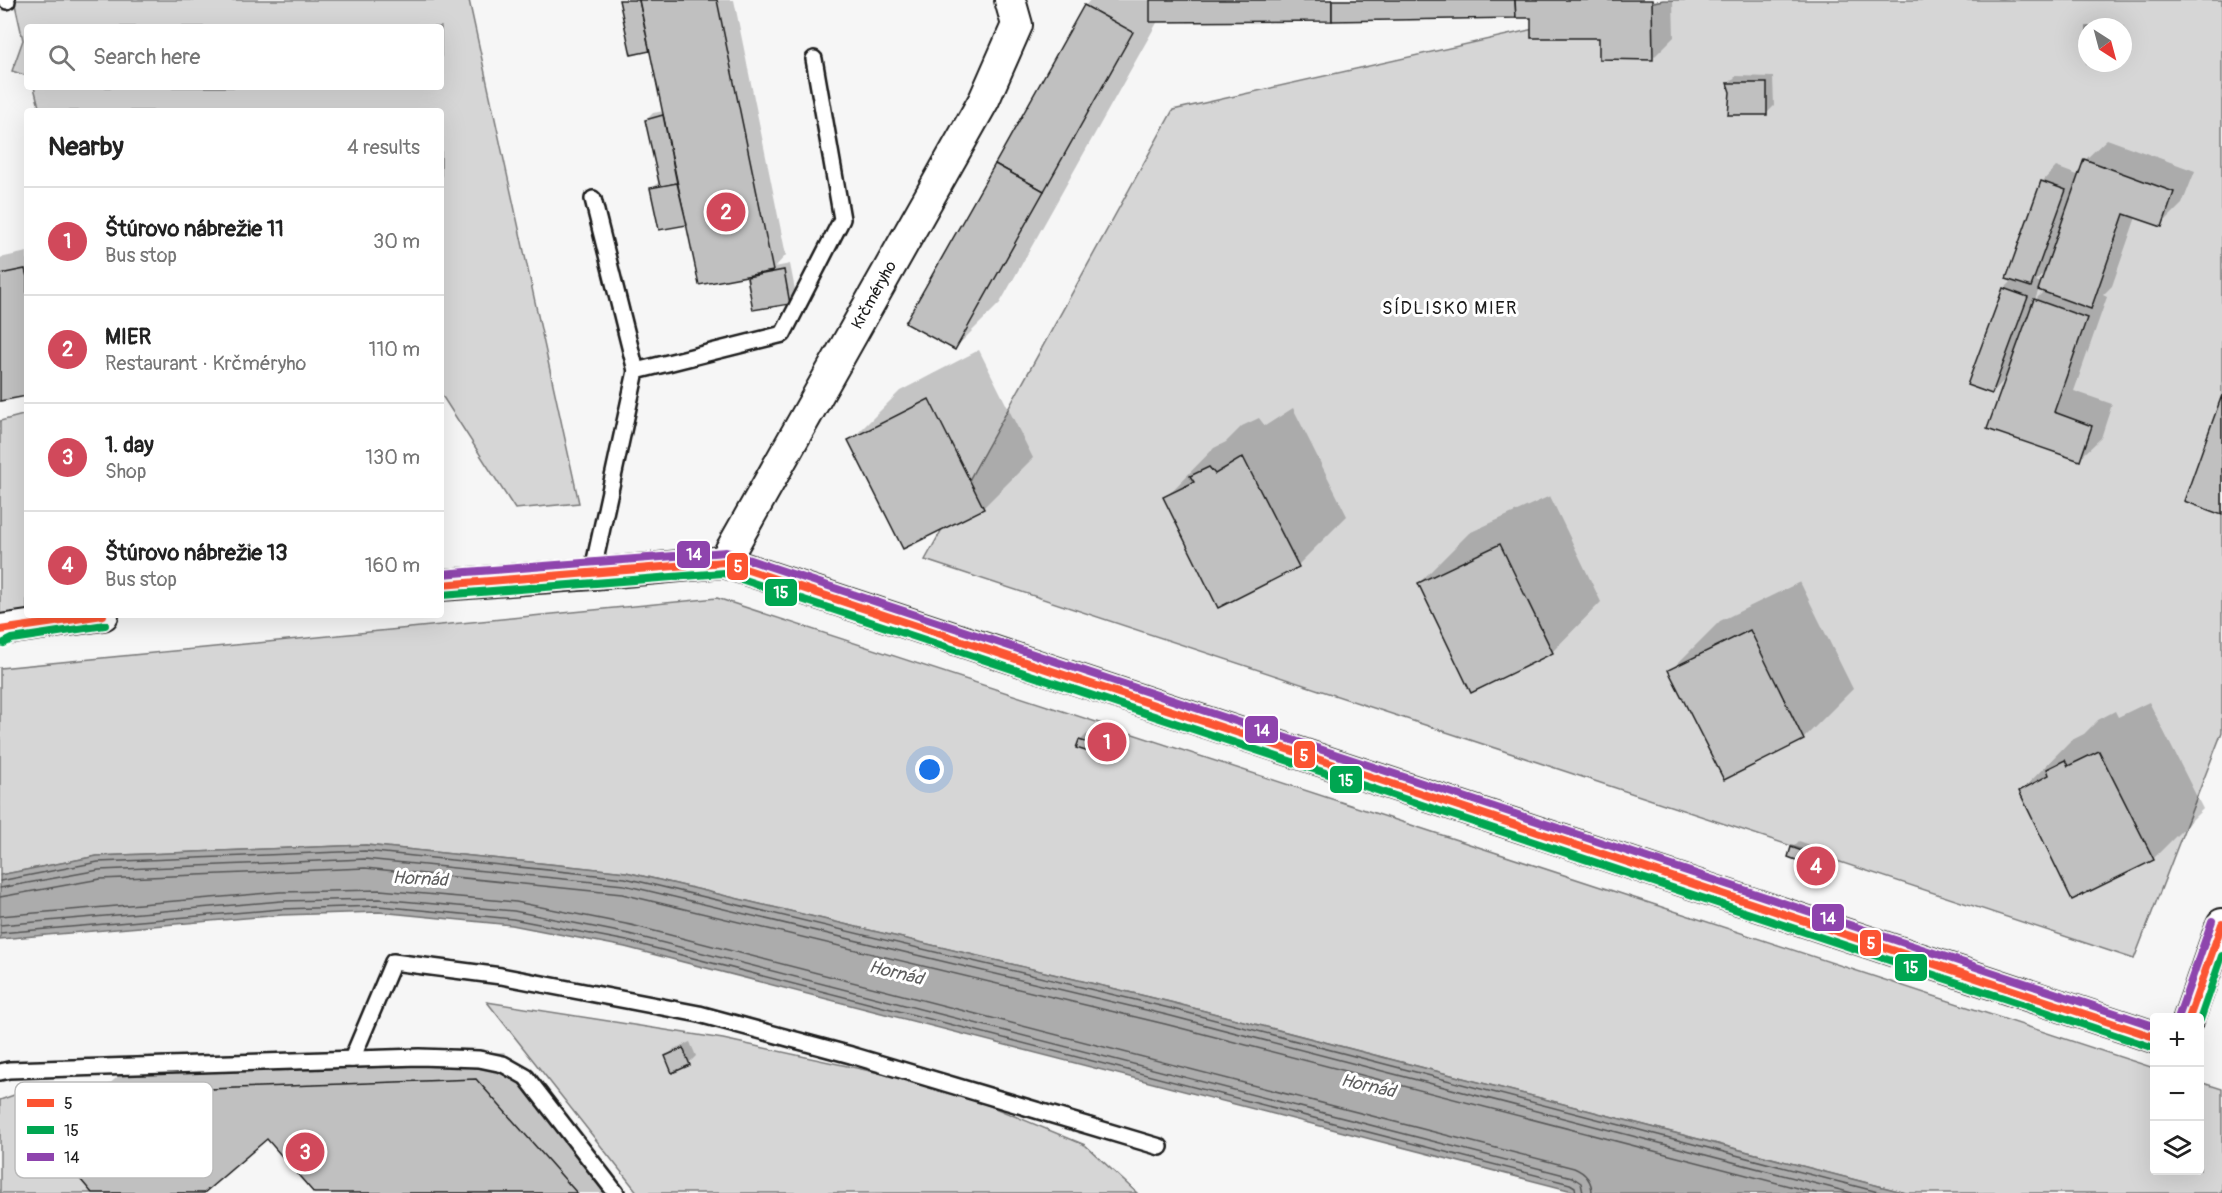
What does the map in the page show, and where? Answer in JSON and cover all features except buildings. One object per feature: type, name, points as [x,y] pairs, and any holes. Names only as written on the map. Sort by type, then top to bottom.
[{"type":"street","name":"Krčméryho","points":[[724,562],[984,100],[1014,13]]},
{"type":"street","points":[[444,585],[724,562],[2150,1036]]},
{"type":"street","points":[[3,631],[84,618]]},
{"type":"street","points":[[2190,1013],[2222,924]]},
{"type":"lane","points":[[636,371],[783,334],[842,219],[814,59]]},
{"type":"lane","points":[[592,574],[636,371],[593,199]]},
{"type":"lane","points":[[352,1059],[393,962],[501,976],[699,1014],[851,1055],[1160,1148]]},
{"type":"lane","points":[[0,1072],[352,1059],[467,1058],[503,1064],[526,1077],[616,1193]]},
{"type":"shaded area","points":[[14,0],[469,0],[579,503],[515,509],[444,399],[444,108],[39,108],[35,90],[444,90],[444,24],[24,24],[24,75],[12,71],[23,40]]},
{"type":"shaded area","points":[[1663,0],[2222,0],[2222,732],[2134,959],[925,560],[1173,110]]},
{"type":"shaded area","points":[[24,415],[24,614],[0,617],[0,421]]},
{"type":"shaded area","points":[[717,598],[2150,1067],[2150,1175],[2204,1175],[2204,1083],[2222,1089],[2222,1193],[1906,1193],[1170,1002],[626,872],[366,845],[97,856],[0,875],[0,668]]},
{"type":"shaded area","points":[[487,1002],[723,1039],[944,1087],[1085,1145],[1137,1193],[638,1193]]},
{"type":"shaded area","points":[[14,1095],[15,1178],[164,1178],[177,1193],[0,1193],[0,1100]]},
{"type":"water","name":"Hornád","points":[[366,845],[626,872],[1170,1002],[1906,1193],[1580,1193],[625,947],[512,925],[379,912],[282,915],[0,939],[0,875],[97,856]]},
{"type":"transit line","name":"14","points":[[444,574],[726,552],[2150,1025]]},
{"type":"transit line","name":"5","points":[[444,585],[724,562],[2150,1036]]},
{"type":"transit line","name":"15","points":[[444,595],[723,573],[2150,1047]]},
{"type":"transit line","name":"5","points":[[0,630],[82,618]]},
{"type":"transit line","name":"15","points":[[4,643],[12,639],[105,625]]},
{"type":"transit line","name":"14","points":[[2180,1013],[2212,921]]},
{"type":"transit line","name":"5","points":[[2191,1013],[2222,924]]},
{"type":"transit line","name":"15","points":[[2202,1013],[2222,956]]},
{"type":"place","name":"MIER","points":[[726,212]]},
{"type":"place","name":"Štúrovo nábrežie 11","points":[[1107,742]]},
{"type":"place","name":"Štúrovo nábrežie 13","points":[[1816,866]]},
{"type":"place","name":"1. day","points":[[305,1152]]},
{"type":"district","name":"SÍDLISKO MIER","points":[[1450,308]]}]
